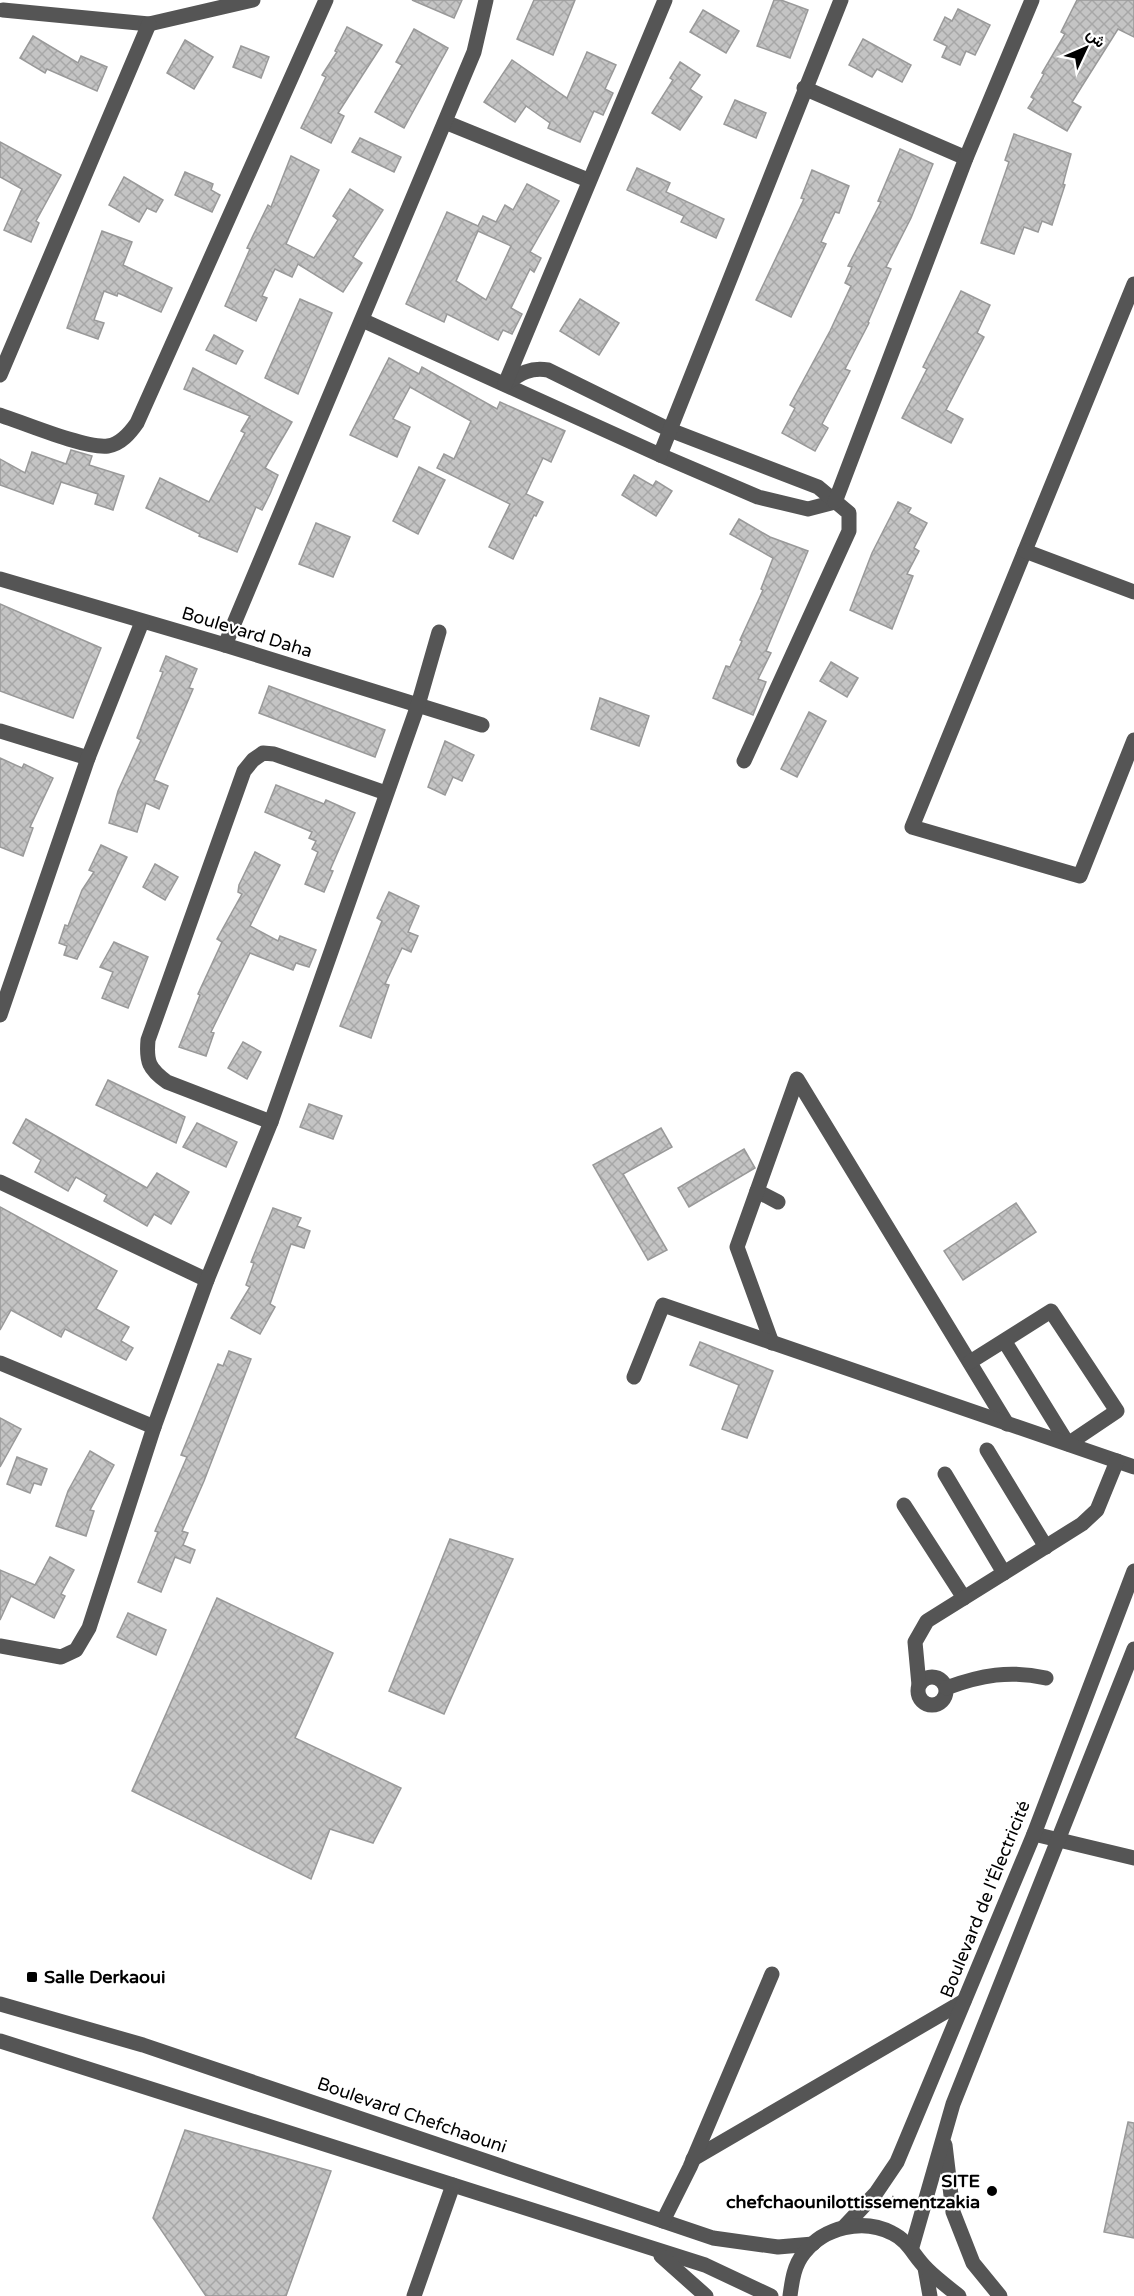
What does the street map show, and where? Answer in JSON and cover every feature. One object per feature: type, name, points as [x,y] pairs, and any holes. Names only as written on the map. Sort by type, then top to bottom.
[{"type":"street","points":[[3,9],[149,24],[253,0]]},
{"type":"street","points":[[0,415],[89,444],[109,446],[126,438],[137,423],[326,0]]},
{"type":"street","points":[[225,645],[474,52],[486,0]]},
{"type":"street","points":[[505,384],[588,180],[665,0]]},
{"type":"street","points":[[660,455],[804,88],[841,0]]},
{"type":"street","points":[[835,502],[966,158],[1032,0]]},
{"type":"street","points":[[0,375],[149,24]]},
{"type":"street","points":[[804,88],[966,158]]},
{"type":"street","points":[[445,122],[588,180]]},
{"type":"street","points":[[1134,284],[912,827],[1080,876],[1134,740]]},
{"type":"street","points":[[362,320],[660,455],[784,505],[808,509],[835,502]]},
{"type":"street","points":[[505,384],[524,371],[536,368],[548,370],[670,430],[818,487],[849,513],[849,531],[744,761]]},
{"type":"street","points":[[1025,551],[1134,592]]},
{"type":"street","name":"Boulevard Daha","points":[[0,579],[225,645],[482,725]]},
{"type":"street","points":[[0,1015],[88,758],[142,622]]},
{"type":"street","points":[[0,1647],[62,1657],[76,1650],[89,1628],[154,1427],[207,1280],[271,1122],[418,705],[439,632]]},
{"type":"street","points":[[0,731],[88,758]]},
{"type":"street","points":[[271,1122],[167,1082],[153,1072],[146,1059],[152,1029],[244,771],[253,760],[263,753],[274,754],[386,793]]},
{"type":"street","points":[[772,1343],[737,1247],[797,1079],[1007,1424]]},
{"type":"street","points":[[0,1182],[207,1280]]},
{"type":"street","points":[[757,1191],[778,1202]]},
{"type":"street","points":[[634,1377],[663,1305],[1134,1467]]},
{"type":"street","points":[[970,1362],[1051,1311],[1117,1411],[1068,1444]]},
{"type":"street","points":[[1005,1341],[1068,1444]]},
{"type":"street","points":[[0,1363],[154,1427]]},
{"type":"street","points":[[987,1450],[1046,1547]]},
{"type":"street","points":[[919,1685],[922,1680],[935,1677],[941,1679],[946,1688],[942,1702],[930,1706],[920,1698],[919,1685],[917,1635],[927,1621],[1072,1532],[1097,1510],[1116,1461]]},
{"type":"street","points":[[945,1474],[1004,1573]]},
{"type":"street","points":[[904,1505],[964,1598]]},
{"type":"street","name":"Boulevard de l'Électricité","points":[[844,2227],[876,2193],[897,2162],[1034,1834],[1134,1571]]},
{"type":"street","points":[[912,2247],[953,2104],[1060,1841],[1134,1649]]},
{"type":"street","points":[[946,1688],[999,1673],[1046,1678]]},
{"type":"street","points":[[1034,1834],[1134,1858]]},
{"type":"street","points":[[663,2221],[693,2159],[772,1974]]},
{"type":"street","points":[[693,2159],[964,2001]]},
{"type":"street","name":"Boulevard Chefchaouni","points":[[0,2004],[143,2045],[713,2238],[778,2247],[813,2244]]},
{"type":"street","points":[[0,2041],[657,2252],[705,2265],[771,2296]]},
{"type":"street","points":[[944,2140],[953,2212],[973,2263],[1000,2296]]},
{"type":"street","points":[[414,2296],[453,2185]]},
{"type":"street","name":"Boulevard Chefchaouni","points":[[790,2296],[792,2275],[803,2253],[821,2236],[844,2227],[868,2225],[892,2232],[912,2247],[925,2268],[959,2296]]},
{"type":"street","points":[[657,2252],[706,2296]]},
{"type":"street","name":"Boulevard Chefchaouni","points":[[925,2268],[930,2296]]},
{"type":"building","points":[[412,0],[462,0],[454,18]]},
{"type":"building","points":[[534,0],[575,0],[553,55],[517,39]]},
{"type":"building","points":[[774,0],[781,0],[808,10],[790,58],[757,46]]},
{"type":"building","points":[[1077,0],[1134,0],[1134,37],[1118,29],[1072,102],[1081,107],[1067,131],[1028,108],[1034,99],[1031,97],[1044,74],[1042,73],[1065,34],[1061,32]]},
{"type":"building","points":[[958,9],[990,25],[975,55],[966,51],[960,65],[942,57],[947,46],[934,40],[945,17],[952,21]]},
{"type":"building","points":[[703,10],[739,31],[726,53],[690,32]]},
{"type":"building","points":[[347,27],[382,45],[338,113],[344,116],[331,143],[301,128],[326,77],[322,75],[337,52],[335,51]]},
{"type":"building","points":[[414,29],[448,48],[404,128],[375,112],[402,65],[396,62]]},
{"type":"building","points":[[33,36],[78,63],[81,56],[107,67],[97,91],[47,69],[45,73],[20,58]]},
{"type":"building","points":[[863,39],[911,65],[902,82],[877,69],[872,77],[849,65]]},
{"type":"building","points":[[185,40],[213,57],[194,89],[167,73]]},
{"type":"building","points":[[241,46],[269,57],[261,78],[233,67]]},
{"type":"building","points":[[587,52],[616,65],[605,89],[613,93],[603,115],[594,111],[580,142],[548,128],[550,123],[526,106],[515,122],[484,102],[512,60],[567,98]]},
{"type":"building","points":[[680,62],[700,75],[690,89],[702,97],[680,130],[652,113],[673,80],[670,78]]},
{"type":"building","points":[[735,100],[766,113],[756,138],[724,124]]},
{"type":"building","points":[[1014,134],[1071,154],[1063,184],[1065,185],[1052,225],[1042,221],[1038,232],[1024,227],[1014,254],[981,243],[1009,162],[1005,160]]},
{"type":"building","points":[[360,138],[401,157],[394,172],[352,152]]},
{"type":"building","points":[[0,142],[61,175],[36,221],[39,223],[31,242],[4,230],[22,189],[0,177]]},
{"type":"building","points":[[900,149],[933,164],[911,218],[886,267],[891,269],[869,323],[845,369],[850,371],[822,424],[828,428],[815,451],[782,433],[795,408],[790,405],[830,331],[851,286],[845,283],[852,267],[848,266],[881,202],[878,201]]},
{"type":"building","points":[[291,156],[319,170],[286,244],[314,258],[338,220],[333,216],[350,189],[383,210],[353,257],[362,263],[343,292],[298,264],[292,277],[275,269],[262,296],[267,298],[256,321],[225,306],[250,249],[247,248],[268,205],[271,207]]},
{"type":"building","points":[[637,168],[670,183],[666,192],[724,219],[716,238],[681,222],[684,216],[627,190]]},
{"type":"building","points":[[812,170],[849,186],[839,213],[835,212],[821,242],[826,244],[791,317],[756,300],[804,199],[801,198]]},
{"type":"building","points":[[185,172],[213,184],[211,190],[220,195],[212,212],[175,195]]},
{"type":"building","points":[[124,177],[163,200],[156,212],[147,208],[139,222],[109,205]]},
{"type":"building","points":[[527,184],[559,201],[530,252],[541,258],[534,272],[530,269],[511,308],[522,314],[512,334],[503,330],[498,340],[447,314],[444,322],[406,304],[447,212],[478,226],[483,216],[496,222],[505,205],[513,210]],"holes":[[[478,231],[511,246],[486,300],[456,281]]]},
{"type":"building","points":[[102,231],[132,242],[123,265],[172,288],[161,312],[118,293],[117,296],[104,291],[94,320],[104,323],[98,339],[67,328]]},
{"type":"building","points":[[961,291],[990,305],[977,333],[984,337],[946,410],[963,419],[951,443],[902,418],[927,369],[923,367]]},
{"type":"building","points":[[300,299],[332,313],[298,394],[265,378]]},
{"type":"building","points":[[580,299],[619,323],[599,355],[560,331]]},
{"type":"building","points":[[214,335],[243,351],[236,364],[206,350]]},
{"type":"building","points":[[389,358],[419,374],[422,367],[497,409],[500,402],[565,431],[551,462],[543,458],[526,494],[543,502],[536,516],[534,515],[513,559],[489,547],[510,504],[437,468],[444,454],[454,459],[471,421],[410,387],[393,419],[410,427],[397,457],[350,435]]},
{"type":"building","points":[[193,368],[292,422],[265,468],[278,475],[270,494],[262,510],[256,507],[237,552],[199,536],[200,534],[146,508],[160,478],[209,502],[245,433],[241,431],[250,416],[184,389]]},
{"type":"building","points":[[71,450],[92,456],[89,465],[124,476],[113,510],[95,504],[98,494],[61,482],[53,504],[0,485],[0,459],[25,473],[32,452],[66,464]]},
{"type":"building","points":[[419,467],[445,480],[418,534],[393,521]]},
{"type":"building","points":[[634,475],[653,486],[656,481],[672,491],[656,516],[622,495]]},
{"type":"building","points":[[898,502],[911,508],[908,513],[927,523],[914,548],[919,551],[907,574],[913,576],[892,629],[850,610],[872,553]]},
{"type":"building","points":[[739,519],[770,537],[808,551],[766,651],[771,653],[758,679],[766,682],[753,715],[713,698],[726,666],[730,667],[742,641],[740,640],[763,590],[761,589],[773,558],[730,534]]},
{"type":"building","points":[[316,523],[350,537],[333,577],[299,564]]},
{"type":"building","points":[[0,604],[101,648],[73,718],[0,691]]},
{"type":"building","points":[[166,656],[197,669],[189,688],[193,689],[154,780],[168,786],[159,809],[146,803],[137,832],[109,823],[118,791],[141,740],[137,738],[163,672],[160,671]]},
{"type":"building","points":[[831,662],[858,678],[847,697],[820,681]]},
{"type":"building","points":[[269,686],[385,730],[375,757],[259,713]]},
{"type":"building","points":[[600,698],[649,716],[639,746],[591,729]]},
{"type":"building","points":[[809,712],[826,721],[797,777],[781,769]]},
{"type":"building","points":[[445,741],[474,755],[462,781],[453,777],[445,795],[428,787]]},
{"type":"building","points":[[0,758],[22,768],[24,764],[53,778],[30,827],[33,828],[23,856],[0,847]]},
{"type":"building","points":[[276,785],[324,804],[326,800],[355,813],[330,870],[333,871],[324,892],[305,884],[318,852],[312,849],[316,841],[309,838],[312,832],[265,812]]},
{"type":"building","points":[[101,845],[127,857],[77,959],[64,955],[67,946],[59,943],[82,890],[94,872],[89,870]]},
{"type":"building","points":[[255,852],[280,865],[250,926],[278,941],[280,936],[316,950],[309,967],[296,963],[293,970],[250,953],[211,1032],[214,1033],[206,1056],[179,1047],[200,995],[198,994],[222,942],[217,939],[242,894],[238,892],[239,885]]},
{"type":"building","points":[[155,864],[178,877],[165,900],[143,887]]},
{"type":"building","points":[[389,892],[419,906],[408,932],[418,936],[411,952],[402,948],[385,984],[389,985],[371,1038],[340,1026],[382,921],[377,918]]},
{"type":"building","points":[[114,942],[148,957],[128,1008],[102,998],[113,972],[100,967]]},
{"type":"building","points":[[243,1042],[261,1052],[247,1079],[228,1068]]},
{"type":"building","points":[[108,1080],[185,1117],[176,1143],[96,1105]]},
{"type":"building","points":[[309,1104],[342,1116],[333,1139],[300,1127]]},
{"type":"building","points":[[26,1119],[147,1188],[157,1173],[189,1192],[171,1224],[154,1214],[147,1226],[104,1201],[107,1195],[76,1177],[68,1191],[35,1172],[41,1160],[13,1143]]},
{"type":"building","points":[[197,1123],[237,1142],[226,1167],[183,1147]]},
{"type":"building","points":[[661,1128],[672,1147],[623,1174],[667,1250],[648,1260],[593,1165]]},
{"type":"building","points":[[744,1149],[755,1168],[689,1207],[678,1188]]},
{"type":"building","points":[[1016,1203],[1036,1232],[963,1280],[944,1251]]},
{"type":"building","points":[[0,1207],[117,1271],[96,1309],[129,1327],[121,1341],[133,1348],[126,1360],[65,1329],[61,1337],[11,1310],[0,1330]]},
{"type":"building","points":[[273,1208],[301,1218],[297,1226],[310,1231],[304,1248],[291,1244],[270,1304],[275,1307],[260,1334],[231,1318],[250,1287],[246,1285],[254,1263],[251,1262]]},
{"type":"building","points":[[700,1342],[773,1371],[747,1438],[722,1429],[739,1385],[690,1365]]},
{"type":"building","points":[[229,1351],[251,1359],[204,1481],[182,1531],[188,1533],[183,1545],[195,1550],[190,1563],[175,1557],[161,1592],[138,1582],[158,1532],[155,1531],[187,1457],[181,1455],[218,1364],[223,1366]]},
{"type":"building","points":[[0,1418],[21,1429],[0,1467]]},
{"type":"building","points":[[90,1451],[114,1465],[90,1510],[94,1511],[86,1536],[56,1526],[68,1491]]},
{"type":"building","points":[[17,1457],[47,1469],[41,1485],[34,1483],[30,1493],[7,1484]]},
{"type":"building","points":[[450,1539],[513,1559],[444,1714],[389,1691]]},
{"type":"building","points":[[50,1557],[74,1570],[61,1594],[65,1596],[54,1618],[11,1596],[0,1620],[0,1570],[35,1585]]},
{"type":"building","points":[[217,1598],[333,1653],[295,1738],[401,1788],[373,1843],[330,1829],[311,1879],[132,1791]]},
{"type":"building","points":[[128,1613],[166,1630],[156,1655],[117,1637]]},
{"type":"building","points":[[1128,2122],[1134,2123],[1134,2238],[1104,2232]]},
{"type":"building","points":[[185,2130],[331,2171],[286,2296],[206,2296],[153,2218]]},
{"type":"place","name":"Salle Derkaoui","points":[[32,1977]]},
{"type":"place","name":"SITE chefchaounilottissementzakia","points":[[992,2191]]}]
